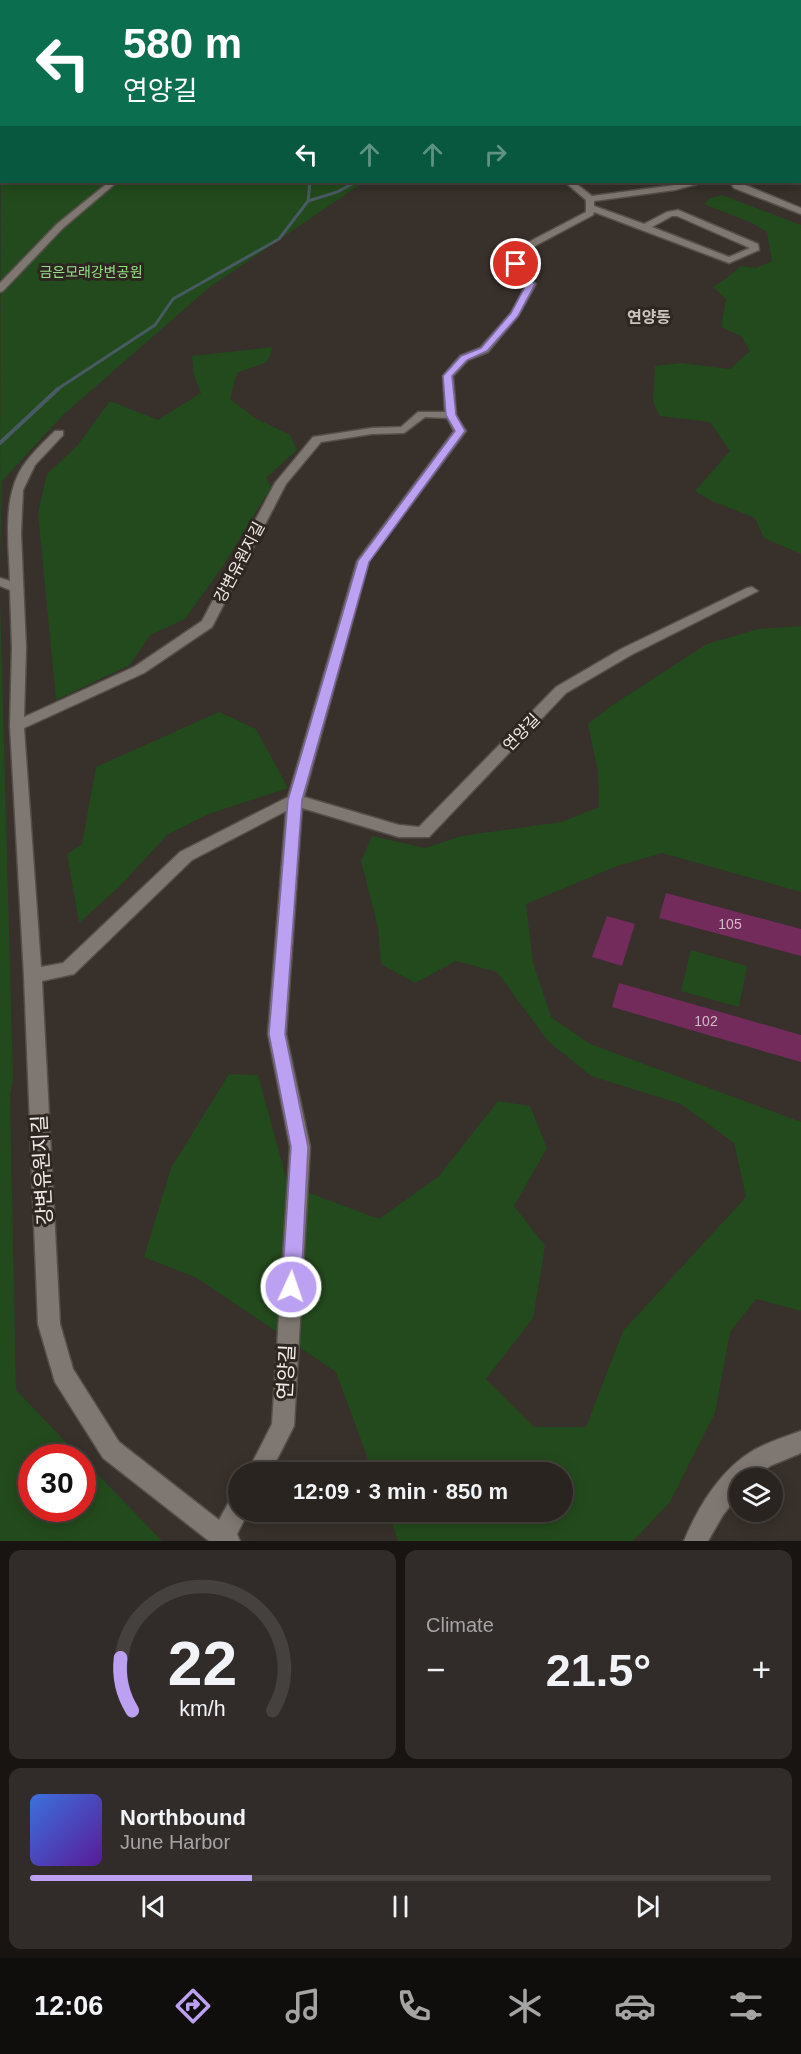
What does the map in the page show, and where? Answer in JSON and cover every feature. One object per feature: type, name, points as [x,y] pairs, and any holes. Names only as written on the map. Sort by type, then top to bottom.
[{"type":"street","points":[[0,289],[60,226],[112,183]]},
{"type":"street","points":[[570,183],[590,203],[644,228],[729,260],[754,250],[755,246],[678,213],[670,214],[644,228]]},
{"type":"street","points":[[590,203],[690,183]]},
{"type":"street","points":[[735,183],[737,186],[801,211]]},
{"type":"street","name":"연양길","points":[[264,1462],[283,1426],[300,1147],[277,1034],[295,800],[363,561],[460,431],[451,415],[448,376],[464,358],[484,350],[515,314],[531,284],[511,270],[528,246],[590,213],[590,203]]},
{"type":"street","name":"강변유원지길","points":[[17,726],[139,670],[207,624],[281,483],[317,439],[372,430],[404,430],[422,414],[451,415]]},
{"type":"street","name":"강변유원지길","points":[[59,433],[30,464],[17,490],[8,584],[19,648],[17,726],[33,976],[49,1324],[63,1374],[111,1450],[225,1539]]},
{"type":"street","name":"연양길","points":[[295,800],[399,831],[423,833],[561,690],[626,652],[752,591]]},
{"type":"street","points":[[33,976],[68,969],[186,856],[295,800]]},
{"type":"street","points":[[696,1541],[700,1531],[734,1480],[761,1459],[801,1442]]},
{"type":"street","points":[[225,1539],[232,1522]]},
{"type":"green space","name":"금은모래강변공원","points":[[1,183],[363,183],[211,286],[63,415],[2,481],[0,565]]},
{"type":"green space","points":[[722,195],[801,225],[801,554],[764,538],[755,518],[712,501],[695,491],[730,451],[710,422],[660,416],[653,402],[655,366],[681,363],[730,369],[750,351],[741,336],[721,327],[726,299],[713,287],[741,266],[756,268],[772,261],[767,232],[752,223],[704,204],[710,198]]},
{"type":"green space","points":[[273,347],[267,362],[237,373],[230,399],[255,418],[290,435],[297,450],[266,478],[271,487],[223,566],[185,619],[150,635],[130,665],[56,700],[38,513],[47,474],[77,446],[110,401],[158,420],[201,393],[194,375],[192,356]]},
{"type":"green space","points":[[0,597],[13,1079],[10,1096],[16,1390],[68,1444],[18,1444],[18,1522],[96,1522],[96,1472],[162,1541],[0,1541]]},
{"type":"green space","points":[[801,626],[801,892],[662,853],[617,866],[526,904],[533,963],[551,1017],[590,1044],[801,1122],[801,1311],[756,1299],[730,1332],[715,1413],[670,1502],[633,1541],[398,1541],[391,1522],[573,1522],[573,1462],[369,1462],[336,1372],[197,1278],[144,1257],[171,1168],[229,1074],[258,1075],[288,1185],[379,1219],[438,1177],[498,1101],[530,1106],[547,1148],[514,1206],[545,1246],[533,1318],[486,1379],[534,1427],[586,1427],[623,1331],[746,1197],[734,1143],[681,1104],[591,1076],[548,1041],[497,972],[456,961],[415,983],[381,964],[378,927],[361,861],[372,836],[425,848],[461,836],[561,822],[599,807],[598,772],[588,724],[611,706],[707,644],[758,629]]},
{"type":"green space","points":[[219,712],[256,729],[288,788],[206,815],[167,835],[120,886],[79,923],[67,854],[82,844],[96,767]]},
{"type":"green space","points":[[691,950],[747,966],[739,1007],[681,991]]},
{"type":"building","points":[[666,893],[801,929],[801,956],[659,918]]},
{"type":"building","points":[[607,916],[635,924],[622,966],[592,957]]},
{"type":"building","points":[[619,983],[801,1035],[801,1062],[612,1007]]},
{"type":"waterway","points":[[308,201],[310,183]]},
{"type":"waterway","points":[[308,201],[337,192],[354,183]]},
{"type":"waterway","points":[[56,390],[155,325],[173,299],[279,239],[308,201]]},
{"type":"waterway","points":[[0,443],[58,389]]},
{"type":"district","name":"연양동","points":[[649,317]]},
{"type":"route","points":[[291,1287],[300,1147],[277,1034],[295,800],[363,561],[460,431],[451,415],[448,376],[464,358],[484,350],[515,314],[531,284],[511,270],[516,264]]}]
